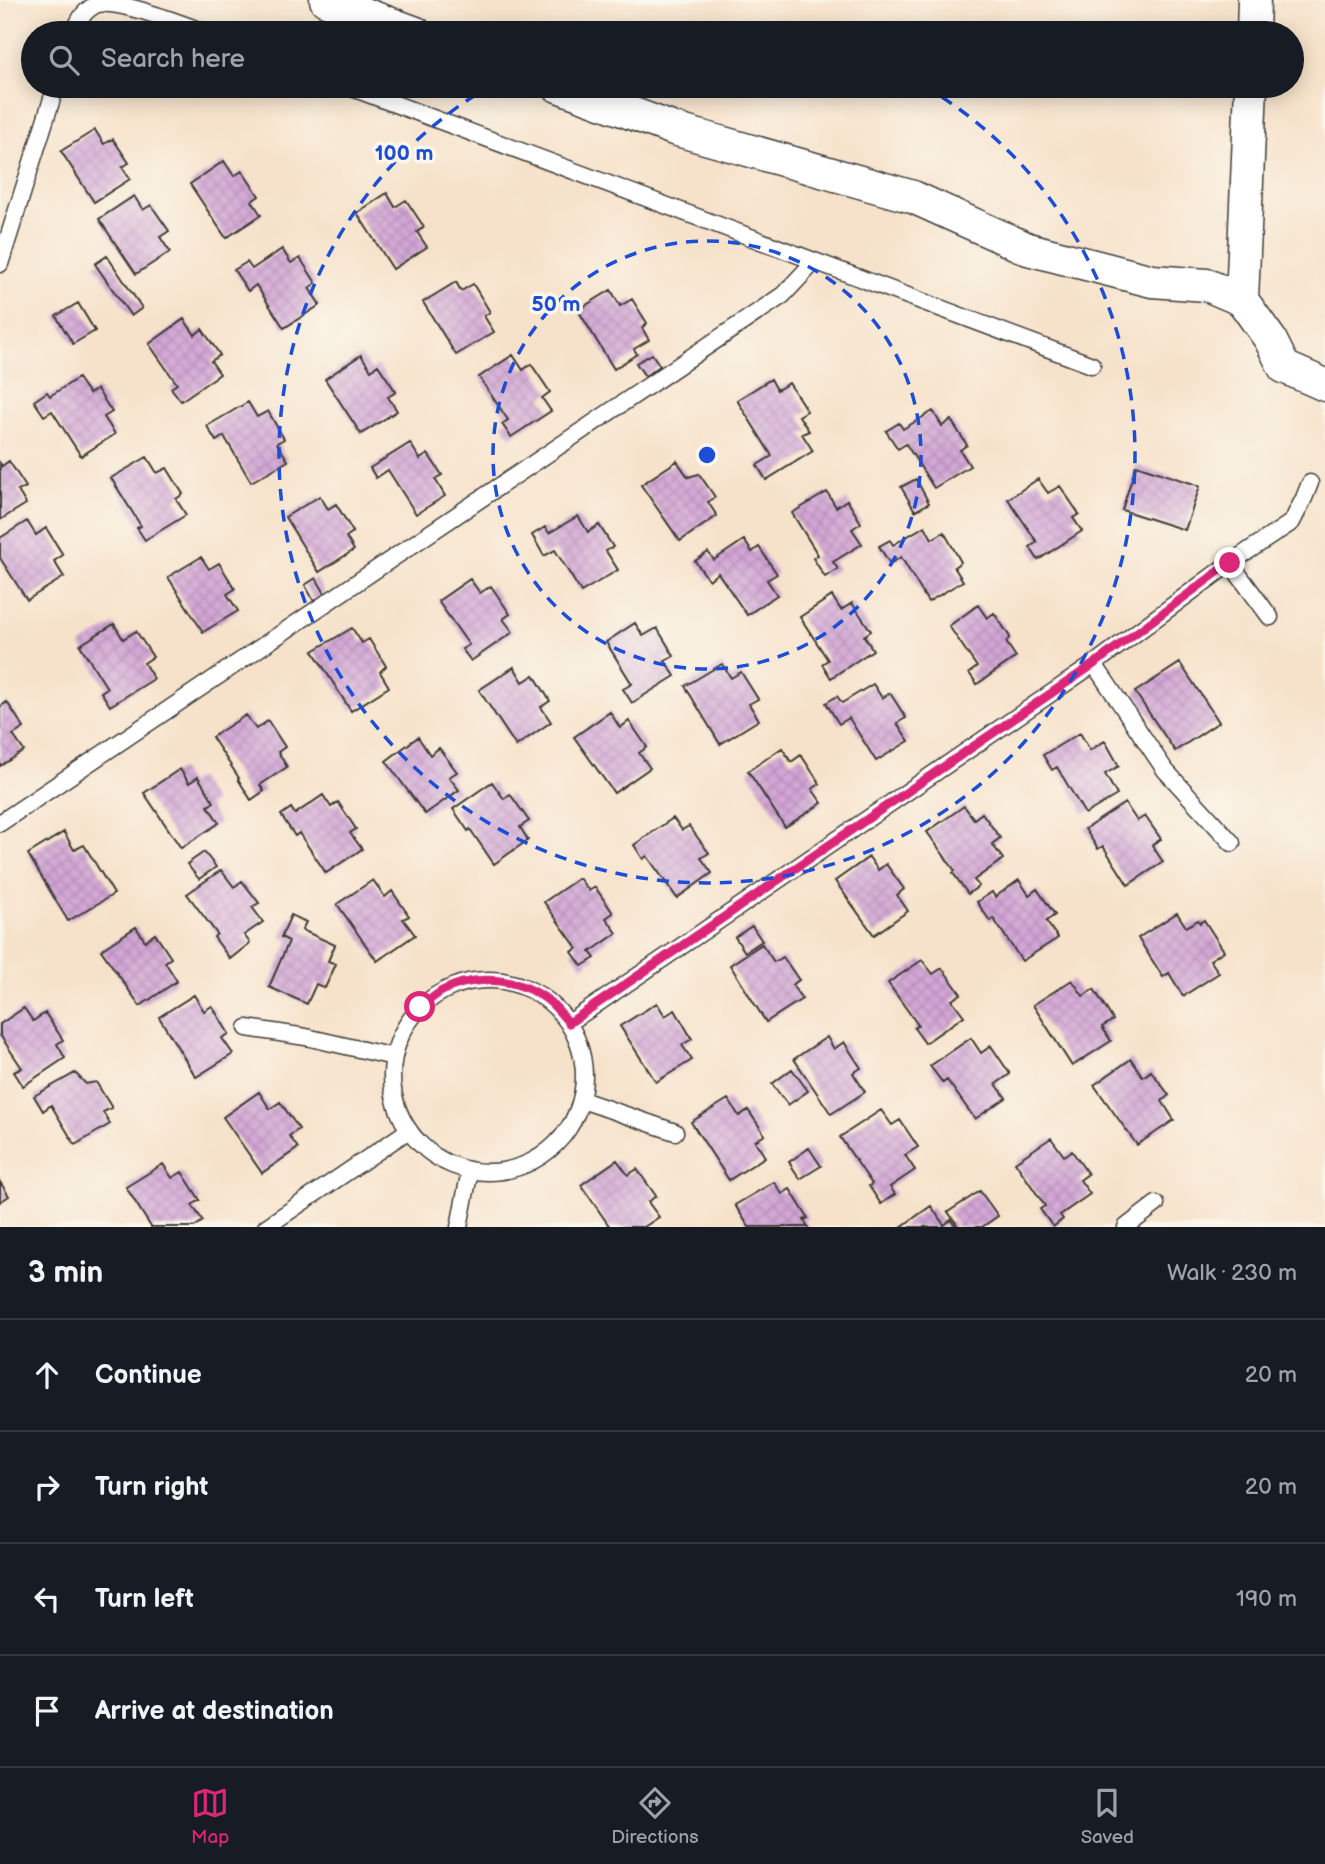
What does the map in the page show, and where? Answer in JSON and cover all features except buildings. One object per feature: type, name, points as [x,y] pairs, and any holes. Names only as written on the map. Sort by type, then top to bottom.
[{"type":"street","points":[[326,0],[383,21]]},
{"type":"street","points":[[1253,21],[1254,0]]},
{"type":"street","points":[[590,98],[674,129],[914,197],[1028,249],[1152,281],[1208,285],[1242,300],[1270,339],[1284,367],[1325,385]]},
{"type":"street","points":[[1242,300],[1250,98]]},
{"type":"lane","points":[[79,21],[81,15],[98,4],[112,1],[175,21]]},
{"type":"lane","points":[[0,264],[53,98]]},
{"type":"lane","points":[[379,98],[1092,365]]},
{"type":"lane","points":[[0,823],[783,295],[814,262]]},
{"type":"lane","points":[[569,1023],[1094,664],[1230,563],[1292,522],[1310,483]]},
{"type":"lane","points":[[1230,563],[1270,617]]},
{"type":"lane","points":[[1094,664],[1165,770],[1232,843]]},
{"type":"lane","points":[[498,980],[526,987],[550,1002],[569,1023],[580,1047],[585,1073],[582,1100],[564,1133],[551,1148],[527,1164],[499,1171],[470,1170],[446,1162],[425,1149],[409,1130],[394,1095],[394,1057],[403,1030],[420,1007],[443,991],[470,981],[498,980]]},
{"type":"lane","points":[[247,1028],[306,1037],[394,1057]]},
{"type":"lane","points":[[582,1100],[675,1132]]},
{"type":"lane","points":[[266,1227],[409,1130]]},
{"type":"lane","points":[[459,1227],[470,1170]]},
{"type":"lane","points":[[1126,1227],[1156,1204]]},
{"type":"route","points":[[420,1007],[443,991],[470,981],[498,980],[526,987],[550,1002],[569,1023],[1094,664],[1230,563]]}]
